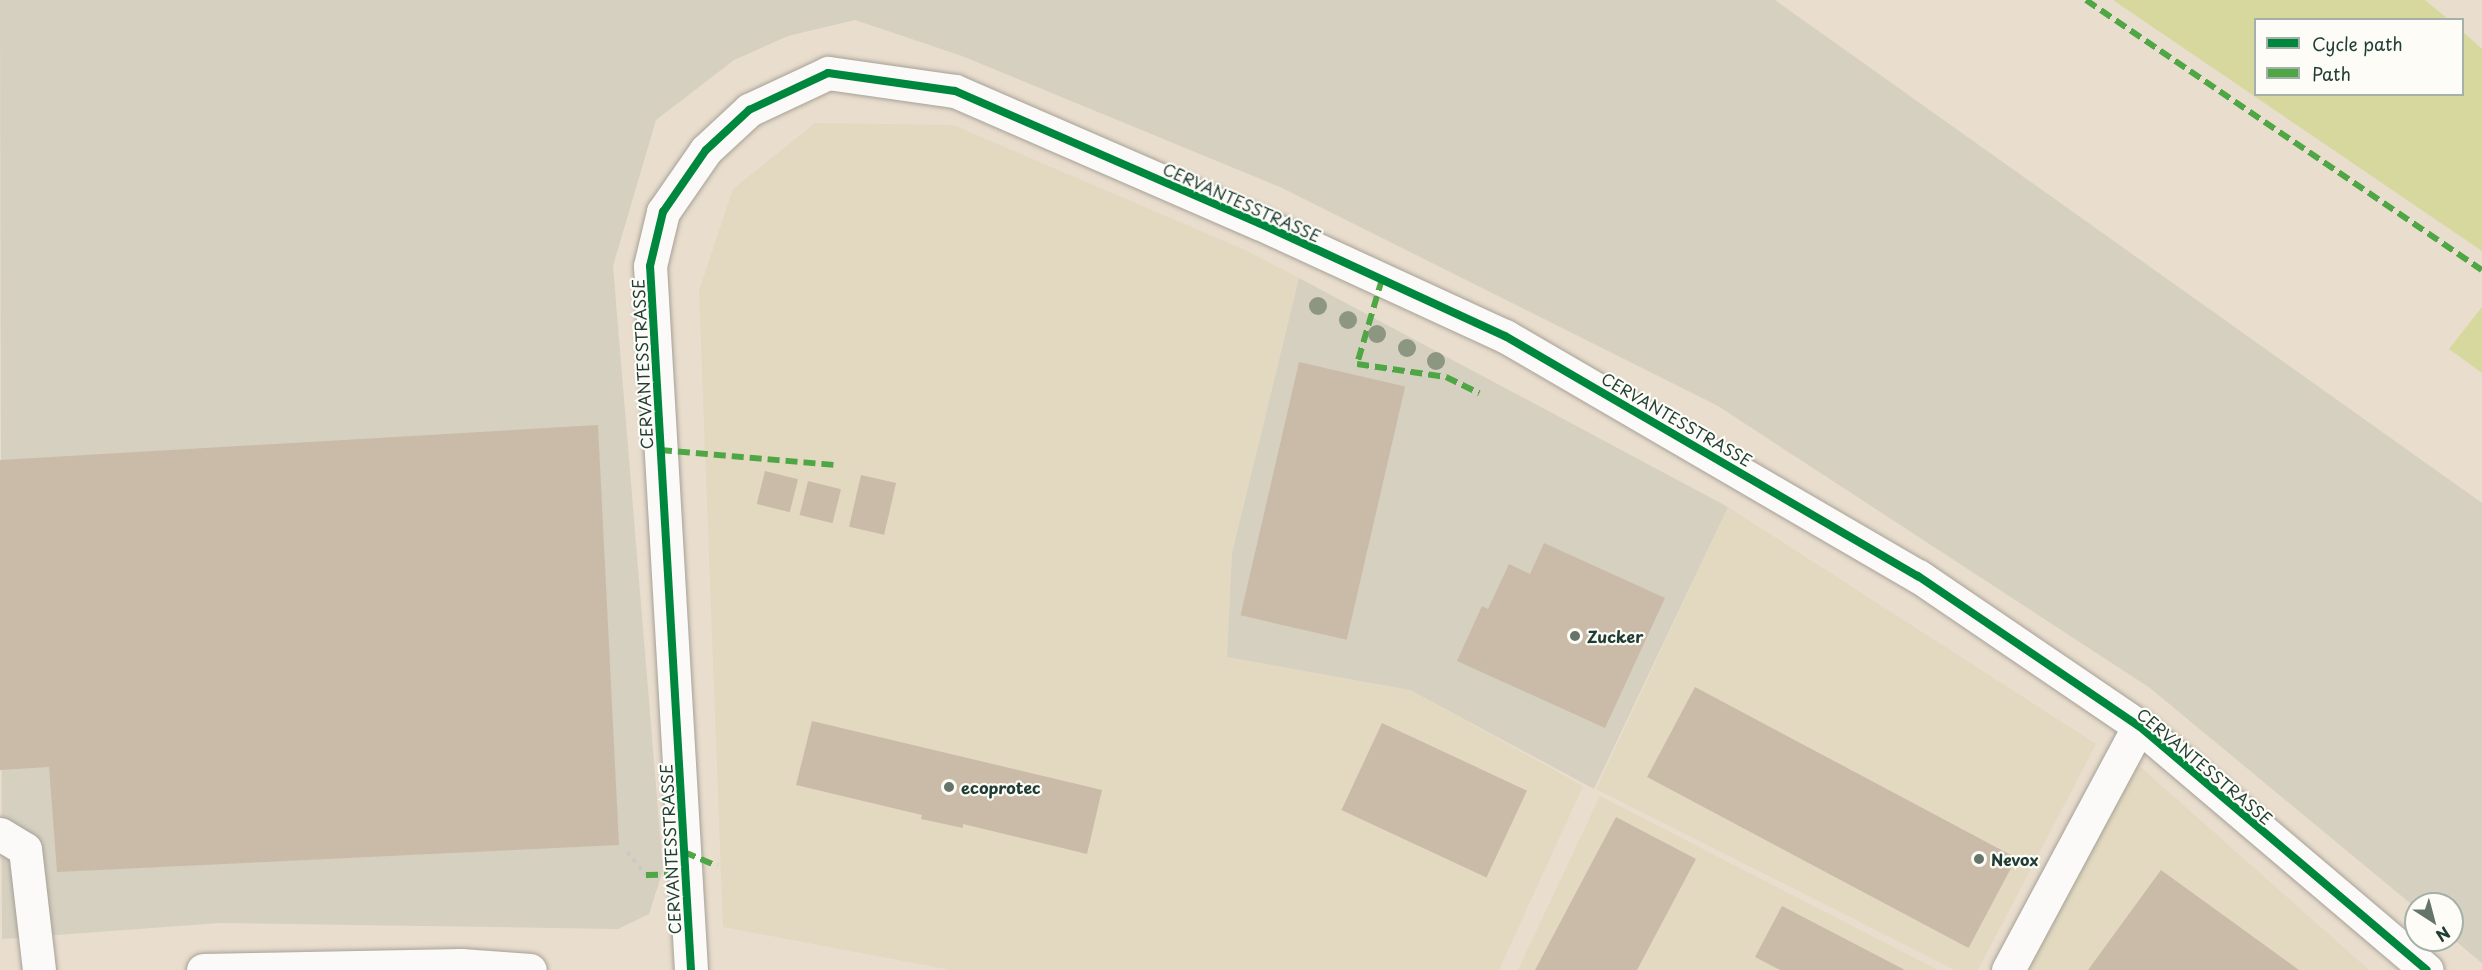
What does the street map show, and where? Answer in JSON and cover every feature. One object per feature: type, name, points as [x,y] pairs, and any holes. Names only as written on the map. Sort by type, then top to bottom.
[{"type":"street","name":"CERVANTESSTRASSE","points":[[691,970],[650,266],[663,212],[706,150],[748,110],[828,73],[955,91],[1259,223],[1505,336],[1918,576],[2139,726],[2427,970]]},
{"type":"street","points":[[2008,970],[2139,726]]},
{"type":"street","points":[[0,834],[25,849],[39,970]]},
{"type":"street","points":[[203,970],[461,965],[530,970]]},
{"type":"path","points":[[627,852],[646,875]]},
{"type":"shaded area","points":[[0,0],[1775,0],[2482,503],[2482,963],[2464,948],[2464,892],[2404,892],[2404,898],[2150,688],[1718,406],[1280,187],[962,56],[855,20],[788,36],[734,60],[656,120],[613,266],[663,870],[649,914],[618,929],[220,923],[2,939]]},
{"type":"shaded area","points":[[815,123],[953,125],[1245,250],[1299,278],[1232,553],[1227,657],[1410,690],[1583,786],[1499,970],[951,970],[723,927],[699,291],[733,189]]},
{"type":"shaded area","points":[[1299,278],[1728,507],[1594,789],[1410,690],[1227,657],[1232,553]]},
{"type":"shaded area","points":[[1728,507],[2096,744],[1978,970],[1955,970],[1596,789]]},
{"type":"shaded area","points":[[2137,764],[2369,970],[2025,970]]},
{"type":"shaded area","points":[[1600,796],[1938,970],[1518,970]]},
{"type":"green space","points":[[2113,0],[2425,0],[2447,18],[2254,18],[2254,96]]},
{"type":"green space","points":[[2464,33],[2482,49],[2482,251],[2254,96],[2464,96]]},
{"type":"green space","points":[[2482,307],[2482,373],[2449,349]]},
{"type":"building","points":[[1299,362],[1405,387],[1347,640],[1241,615]]},
{"type":"building","points":[[598,425],[619,845],[57,872],[49,767],[0,770],[0,460]]},
{"type":"building","points":[[765,471],[798,479],[790,512],[757,504]]},
{"type":"building","points":[[861,475],[896,483],[884,535],[849,527]]},
{"type":"building","points":[[808,481],[841,489],[833,523],[800,515]]},
{"type":"building","name":"Zucker","points":[[1544,543],[1665,598],[1605,728],[1457,661],[1482,606],[1488,609],[1509,564],[1530,574]]},
{"type":"building","points":[[1695,687],[2016,858],[1969,948],[1647,777]]},
{"type":"building","name":"ecoprotec","points":[[812,721],[1102,790],[1087,854],[963,824],[963,828],[921,819],[922,815],[796,785]]},
{"type":"building","points":[[1382,723],[1527,791],[1486,878],[1341,810]]},
{"type":"building","points":[[1616,817],[1696,859],[1637,970],[1535,970]]},
{"type":"building","points":[[2161,870],[2299,970],[2088,970]]},
{"type":"building","points":[[1782,906],[1905,970],[1780,970],[1755,957]]},
{"type":"marked path","points":[[2086,0],[2482,270]]},
{"type":"marked path","points":[[1382,279],[1357,364],[1446,377],[1479,393]]},
{"type":"marked path","points":[[660,450],[836,465]]},
{"type":"marked path","points":[[684,852],[717,866]]},
{"type":"marked path","points":[[646,875],[685,874]]},
{"type":"cycle path","points":[[691,970],[650,266],[663,212],[706,150],[749,110],[828,73],[955,91],[1259,223],[1505,336],[1918,576],[2139,726],[2427,970]]},
{"type":"place","name":"Zucker","points":[[1575,636]]},
{"type":"place","name":"ecoprotec","points":[[949,787]]},
{"type":"place","name":"Nevox","points":[[1979,859]]}]
